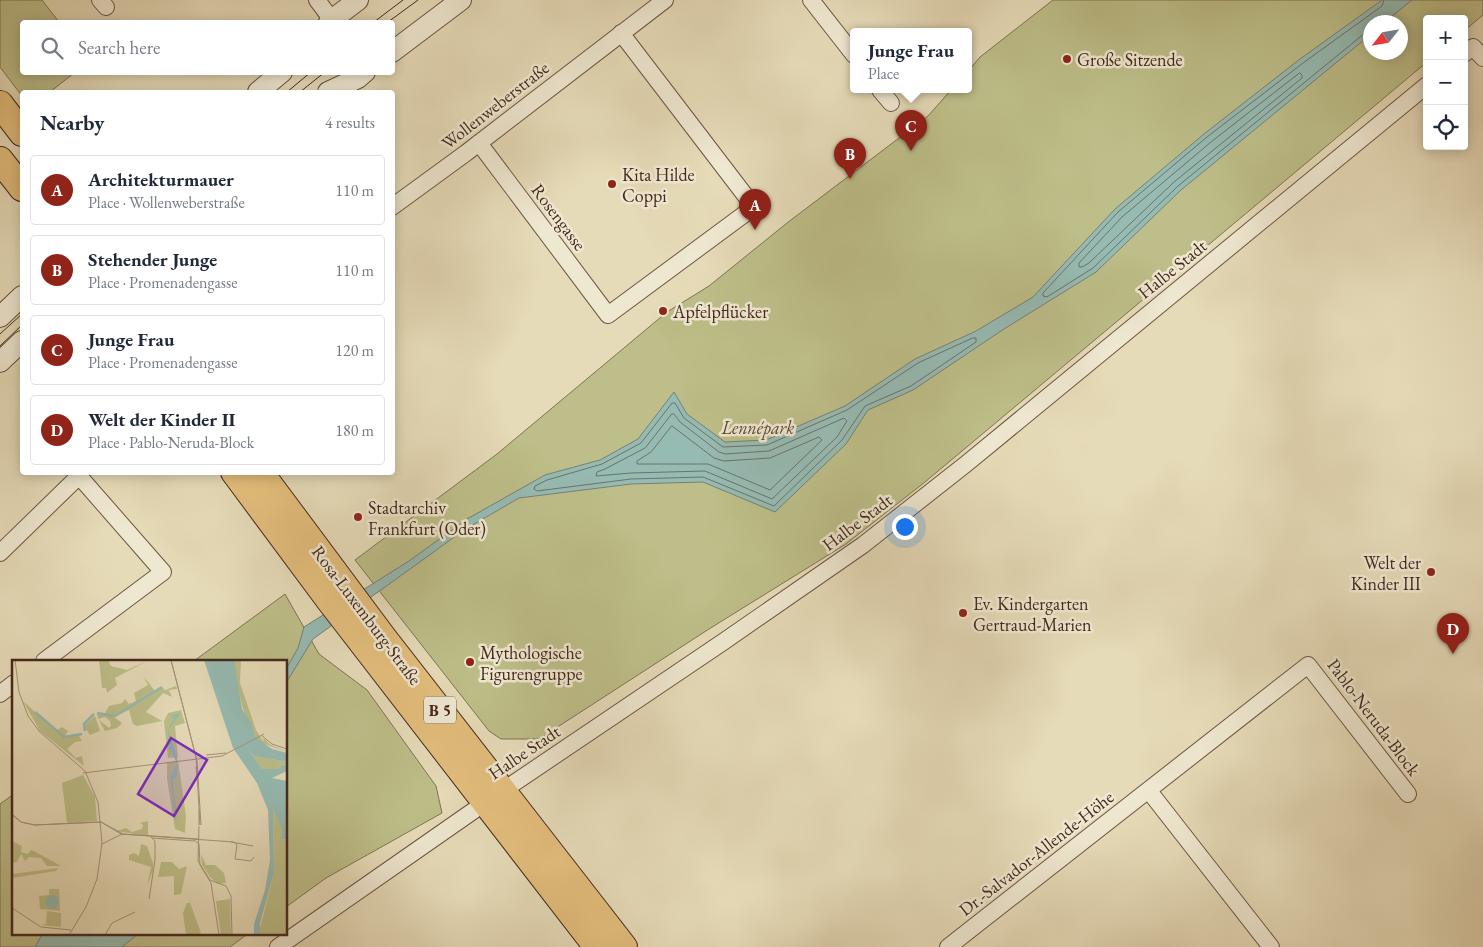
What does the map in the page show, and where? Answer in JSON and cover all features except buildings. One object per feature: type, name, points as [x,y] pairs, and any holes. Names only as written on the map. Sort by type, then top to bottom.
[{"type":"main road","points":[[0,104],[20,130]]},
{"type":"main road","points":[[0,160],[20,185]]},
{"type":"main road","name":"Rosa-Luxemburg-Straße","points":[[237,475],[331,586],[494,797],[597,947]]},
{"type":"main road","name":"Rosa-Luxemburg-Straße","points":[[262,475],[331,586]]},
{"type":"main road","name":"Rosa-Luxemburg-Straße","points":[[494,797],[624,947]]},
{"type":"street","points":[[316,0],[329,20]]},
{"type":"street","points":[[331,20],[358,0]]},
{"type":"street","points":[[395,50],[461,0]]},
{"type":"street","name":"Wollenweberstraße","points":[[395,205],[479,144],[665,0]]},
{"type":"street","points":[[811,0],[850,50]]},
{"type":"street","name":"Rosengasse","points":[[479,144],[608,315],[754,207],[621,33]]},
{"type":"street","points":[[260,90],[278,75]]},
{"type":"street","points":[[332,90],[362,75]]},
{"type":"street","name":"Halbe Stadt","points":[[278,947],[863,545],[966,464],[1423,88]]},
{"type":"street","points":[[883,93],[891,103]]},
{"type":"street","points":[[0,317],[20,298]]},
{"type":"street","points":[[0,362],[20,343]]},
{"type":"street","points":[[0,553],[79,476],[163,572],[45,660]]},
{"type":"street","name":"Dr.-Salvador-Allende-Höhe","points":[[948,947],[1308,665]]},
{"type":"street","name":"Pablo-Neruda-Block","points":[[1308,665],[1408,794]]},
{"type":"street","points":[[0,694],[12,685]]},
{"type":"street","points":[[1149,791],[1271,947]]},
{"type":"green space","points":[[0,0],[42,0],[57,20],[20,20],[20,75],[71,75],[53,90],[20,90],[20,93],[0,67]]},
{"type":"green space","name":"Lennépark","points":[[1053,0],[1483,0],[1483,15],[1468,28],[1468,15],[1423,15],[1423,65],[925,482],[846,544],[709,629],[539,739],[501,739],[489,731],[355,560],[497,454],[667,312],[709,286],[787,223],[928,116],[948,93],[972,93],[972,66],[980,57]]},
{"type":"green space","points":[[285,594],[319,654],[367,690],[436,786],[442,813],[326,878],[288,906],[288,660],[195,660]]},
{"type":"green space","points":[[12,795],[12,934],[248,934],[230,947],[0,947],[0,804]]},
{"type":"water","points":[[1382,0],[1412,0],[1394,15],[1363,15],[1363,41],[1181,190],[1096,272],[1004,329],[913,390],[868,410],[846,444],[775,512],[703,482],[631,484],[519,498],[464,530],[313,639],[288,680],[288,666],[298,648],[304,627],[409,561],[467,519],[545,475],[600,460],[638,439],[674,392],[687,414],[725,442],[766,440],[845,406],[915,359],[976,331],[1033,297],[1115,209],[1204,134],[1300,59]]},
{"type":"water","points":[[42,934],[138,934],[122,947],[35,947]]},
{"type":"tram line","points":[[377,20],[403,0]]},
{"type":"tram line","points":[[391,20],[418,0]]},
{"type":"tram line","points":[[289,90],[307,75]]},
{"type":"tram line","points":[[302,90],[321,75]]},
{"type":"tram line","points":[[0,334],[20,316]]},
{"type":"tram line","points":[[0,346],[20,327]]},
{"type":"place","name":"Große Sitzende","points":[[1067,59]]},
{"type":"place","name":"Junge Frau","points":[[911,151]]},
{"type":"place","name":"Stehender Junge","points":[[850,179]]},
{"type":"place","name":"Kita Hilde Coppi","points":[[612,184]]},
{"type":"place","name":"Architekturmauer","points":[[755,230]]},
{"type":"place","name":"Apfelpflücker","points":[[663,311]]},
{"type":"place","name":"Stadtarchiv Frankfurt (Oder)","points":[[358,517]]},
{"type":"place","name":"Welt der Kinder III","points":[[1431,572]]},
{"type":"place","name":"Ev. Kindergarten Gertraud-Marien","points":[[963,613]]},
{"type":"place","name":"Welt der Kinder II","points":[[1453,654]]},
{"type":"place","name":"Mythologische Figurengruppe","points":[[470,662]]}]
